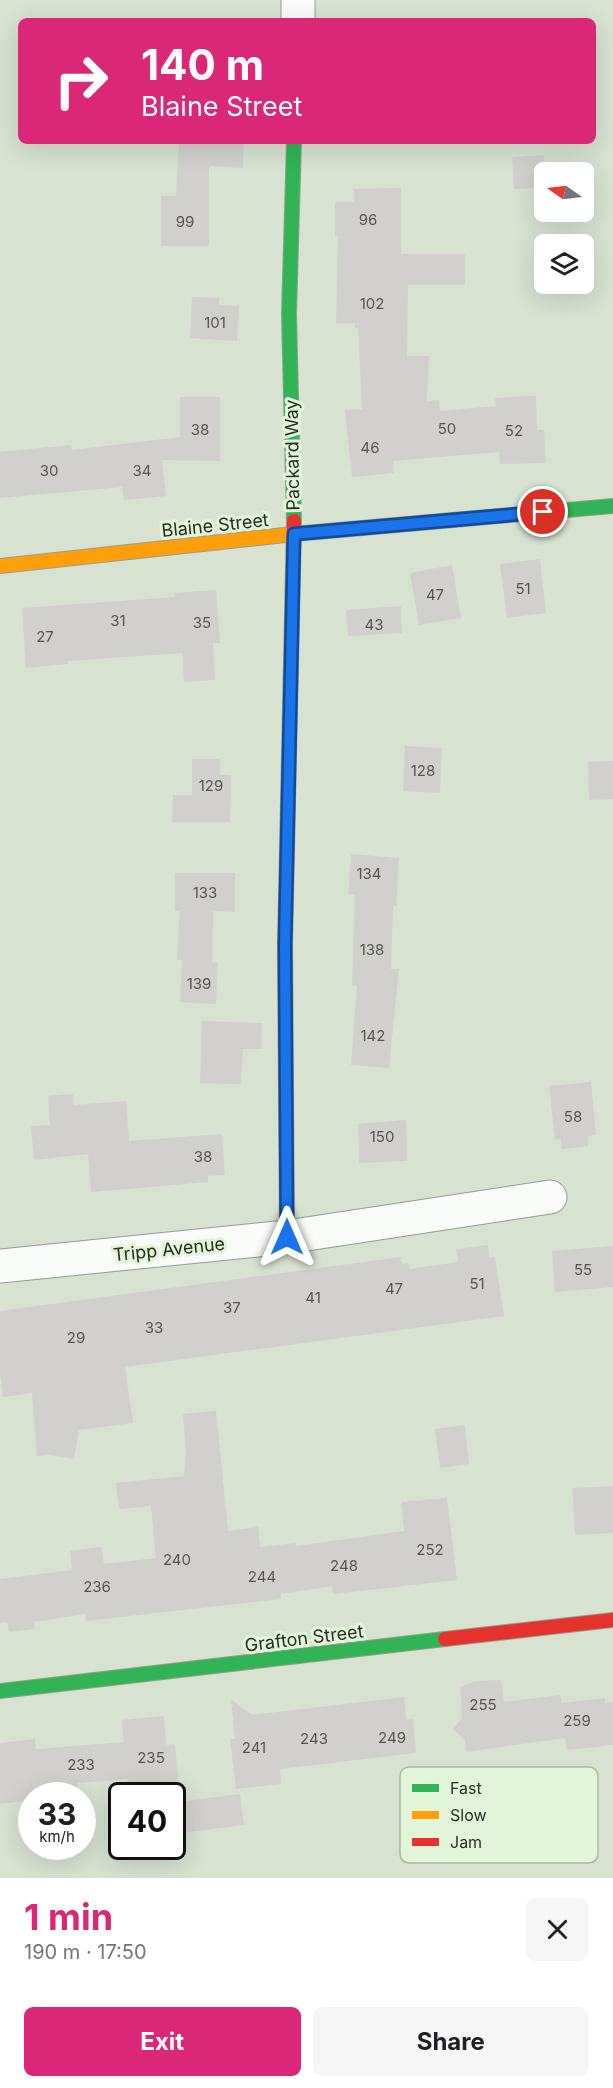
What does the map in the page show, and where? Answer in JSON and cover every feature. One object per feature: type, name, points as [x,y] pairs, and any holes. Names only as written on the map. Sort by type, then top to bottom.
[{"type":"street","points":[[298,0],[298,18]]},
{"type":"street","name":"Packard Way","points":[[287,1237],[285,944],[294,534],[289,314],[294,144]]},
{"type":"street","name":"Blaine Street","points":[[0,566],[294,534],[613,506]]},
{"type":"street","name":"Tripp Avenue","points":[[0,1266],[287,1237],[550,1197]]},
{"type":"street","name":"Grafton Street","points":[[0,1691],[613,1620]]},
{"type":"building","points":[[179,144],[244,144],[243,168],[209,166],[209,246],[161,246],[161,196],[176,196]]},
{"type":"building","points":[[544,155],[544,162],[534,162],[534,188],[514,189],[512,157]]},
{"type":"building","points":[[401,188],[401,254],[465,254],[465,285],[408,285],[407,356],[429,356],[427,401],[439,400],[440,411],[496,406],[495,398],[536,396],[537,430],[544,430],[546,463],[500,464],[499,452],[393,461],[394,473],[352,477],[345,410],[362,409],[358,328],[355,328],[355,323],[336,323],[338,236],[335,236],[335,202],[354,202],[354,189]]},
{"type":"building","points":[[192,297],[219,298],[219,305],[239,306],[237,341],[190,338]]},
{"type":"building","points":[[180,397],[220,397],[220,461],[162,460],[166,496],[124,500],[122,487],[0,498],[0,452],[71,445],[72,450],[180,437]]},
{"type":"building","points":[[540,559],[546,613],[507,618],[500,564]]},
{"type":"building","points":[[452,565],[461,618],[419,625],[410,573]]},
{"type":"building","points":[[216,590],[220,643],[213,643],[215,680],[184,682],[182,653],[68,661],[68,664],[26,668],[22,608],[175,597],[174,593]]},
{"type":"building","points":[[401,606],[402,633],[348,636],[346,610]]},
{"type":"building","points":[[405,746],[442,748],[440,793],[403,791]]},
{"type":"building","points":[[192,759],[220,759],[220,775],[231,775],[230,822],[172,822],[173,795],[192,795]]},
{"type":"building","points":[[613,761],[613,799],[589,800],[588,762]]},
{"type":"building","points":[[351,854],[399,858],[396,906],[393,906],[391,969],[399,969],[389,1068],[351,1065],[357,986],[352,986],[355,895],[348,894]]},
{"type":"building","points":[[175,873],[235,873],[235,912],[213,911],[212,962],[218,963],[216,1004],[180,1002],[182,960],[177,960],[180,911],[175,911]]},
{"type":"building","points":[[202,1021],[262,1023],[261,1049],[243,1049],[241,1084],[200,1083]]},
{"type":"building","points":[[591,1082],[596,1135],[588,1136],[588,1146],[562,1149],[561,1139],[555,1140],[549,1086]]},
{"type":"building","points":[[73,1094],[74,1105],[126,1101],[129,1141],[222,1134],[225,1175],[208,1176],[208,1182],[91,1192],[88,1154],[34,1160],[31,1126],[50,1125],[48,1096]]},
{"type":"building","points":[[406,1120],[407,1161],[359,1163],[358,1124]]},
{"type":"building","points":[[488,1245],[489,1258],[495,1257],[504,1316],[125,1367],[133,1423],[79,1430],[74,1459],[49,1455],[37,1456],[32,1393],[3,1397],[0,1372],[0,1311],[401,1257],[402,1264],[408,1263],[409,1269],[458,1262],[456,1249]]},
{"type":"building","points":[[613,1246],[613,1287],[555,1292],[552,1251]]},
{"type":"building","points":[[216,1411],[228,1531],[258,1527],[260,1547],[296,1543],[296,1546],[404,1531],[401,1502],[447,1498],[457,1580],[333,1594],[332,1586],[281,1594],[281,1599],[86,1621],[85,1614],[34,1622],[35,1629],[9,1632],[7,1622],[0,1623],[0,1579],[72,1570],[70,1551],[101,1547],[104,1564],[156,1558],[151,1506],[119,1509],[116,1483],[184,1476],[186,1452],[183,1414]]},
{"type":"building","points":[[465,1425],[469,1464],[440,1468],[435,1429]]},
{"type":"building","points":[[613,1486],[613,1533],[575,1535],[572,1488]]},
{"type":"building","points":[[501,1680],[504,1702],[560,1695],[562,1703],[605,1698],[605,1703],[613,1702],[613,1745],[567,1750],[565,1738],[466,1752],[465,1740],[453,1729],[462,1718],[460,1687],[476,1681]]},
{"type":"building","points":[[404,1697],[406,1720],[413,1719],[416,1753],[280,1769],[281,1784],[236,1789],[230,1739],[235,1739],[231,1699],[252,1715]]},
{"type":"building","points":[[164,1716],[166,1745],[175,1744],[179,1782],[127,1782],[127,1779],[90,1782],[18,1782],[18,1802],[0,1804],[0,1743],[35,1739],[36,1749],[124,1742],[122,1720]]},
{"type":"building","points":[[240,1794],[244,1825],[186,1832],[186,1801]]},
{"type":"traffic: fast","points":[[294,144],[289,314],[294,521]]},
{"type":"traffic: fast","points":[[453,520],[613,506]]},
{"type":"traffic: fast","points":[[287,1237],[285,944],[289,754]]},
{"type":"traffic: fast","points":[[0,1691],[445,1639]]},
{"type":"traffic: slow","points":[[0,566],[294,534],[453,520]]},
{"type":"traffic: jam","points":[[289,754],[294,521]]},
{"type":"traffic: jam","points":[[445,1639],[613,1620]]},
{"type":"route","points":[[287,1237],[285,944],[294,534],[543,512]]}]
